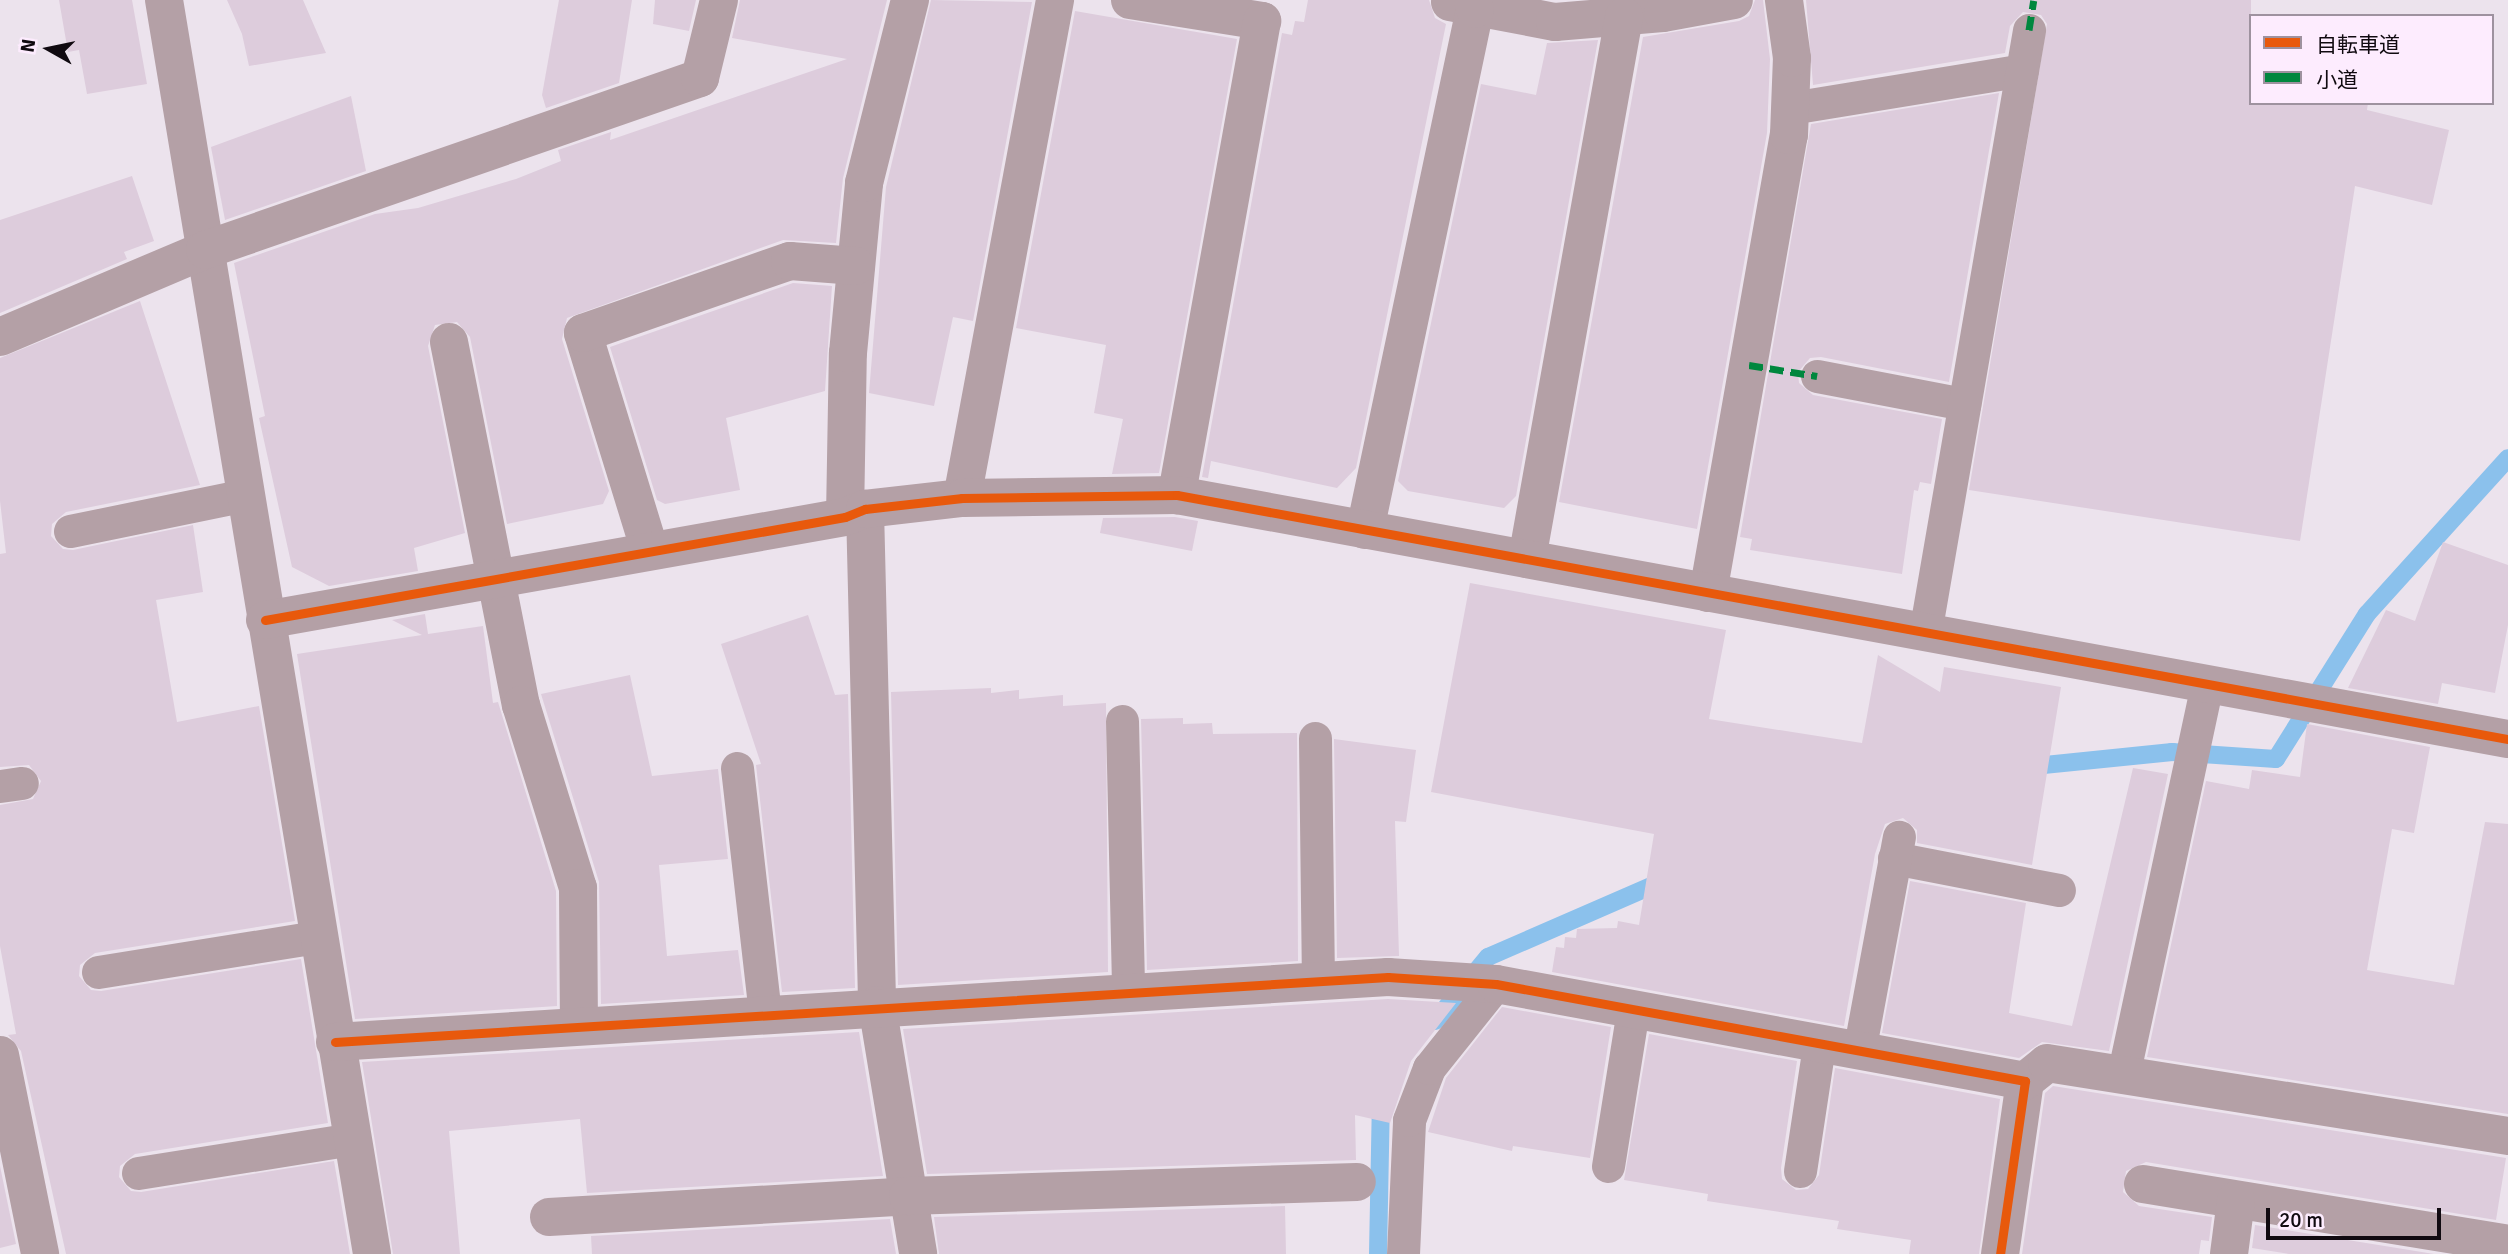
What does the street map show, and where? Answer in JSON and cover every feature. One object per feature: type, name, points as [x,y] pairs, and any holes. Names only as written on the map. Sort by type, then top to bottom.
[{"type":"street","points":[[164,0],[317,937],[372,1254]]},
{"type":"street","points":[[0,337],[205,250],[700,78],[719,0]]},
{"type":"street","points":[[910,0],[864,183],[848,353],[877,1005],[918,1254]]},
{"type":"street","points":[[962,498],[1055,0]]},
{"type":"street","points":[[1130,0],[1262,21],[1177,495]]},
{"type":"street","points":[[1365,530],[1465,3],[1555,22],[1624,17],[1734,0]]},
{"type":"street","points":[[1708,593],[1791,108],[1792,58],[1784,0]]},
{"type":"street","points":[[1527,559],[1624,17]]},
{"type":"street","points":[[650,551],[583,333],[790,261],[856,266]]},
{"type":"street","points":[[449,342],[521,705],[578,888],[579,1026]]},
{"type":"street","points":[[265,620],[855,513],[962,498],[1177,495],[2508,739]]},
{"type":"street","points":[[335,1042],[877,1005],[1388,977],[1488,983],[2025,1081]]},
{"type":"street","points":[[0,1055],[40,1254]]},
{"type":"street","points":[[2000,1254],[2025,1081],[2047,1063],[2508,1136]]},
{"type":"street","points":[[549,1217],[908,1196],[1357,1182]]},
{"type":"street","points":[[2143,1184],[2508,1244]]},
{"type":"street","points":[[2229,1254],[2236,1200]]},
{"type":"lane","points":[[1925,633],[2029,30]]},
{"type":"lane","points":[[1791,108],[2022,70]]},
{"type":"lane","points":[[1817,376],[1964,404]]},
{"type":"lane","points":[[70,531],[245,495]]},
{"type":"lane","points":[[2123,1076],[2207,684]]},
{"type":"lane","points":[[1122,721],[1128,992]]},
{"type":"lane","points":[[1315,738],[1318,981]]},
{"type":"lane","points":[[737,768],[765,1013]]},
{"type":"lane","points":[[1859,1052],[1896,847],[2059,890]]},
{"type":"lane","points":[[98,972],[317,937]]},
{"type":"lane","points":[[1404,1254],[1409,1119],[1429,1068],[1488,983]]},
{"type":"lane","points":[[1608,1166],[1633,1010]]},
{"type":"lane","points":[[1800,1171],[1819,1045]]},
{"type":"lane","points":[[138,1173],[352,1139]]},
{"type":"building","points":[[59,0],[132,0],[147,84],[87,94],[79,50],[68,52]]},
{"type":"building","points":[[227,0],[303,0],[326,53],[249,66],[242,34]]},
{"type":"building","points":[[559,0],[632,0],[619,83],[546,108],[542,95]]},
{"type":"building","points":[[655,0],[696,0],[689,31],[653,24]]},
{"type":"building","points":[[740,0],[887,0],[843,178],[836,243],[783,240],[567,318],[562,339],[609,491],[603,504],[507,524],[470,337],[457,322],[435,325],[428,346],[465,533],[414,548],[418,571],[329,586],[292,567],[259,418],[265,416],[234,263],[375,214],[418,208],[516,179],[561,161],[558,150],[611,132],[610,140],[847,59],[732,38]]},
{"type":"building","points":[[931,0],[1032,2],[973,321],[953,317],[934,406],[869,393],[886,187]]},
{"type":"building","points":[[1308,0],[1429,0],[1435,18],[1446,24],[1356,468],[1337,488],[1211,461],[1208,478],[1202,477],[1282,33],[1292,35],[1295,21],[1304,22]]},
{"type":"building","points":[[1755,0],[1763,0],[1770,59],[1767,133],[1697,529],[1559,502],[1643,37],[1739,21],[1749,16]]},
{"type":"building","points":[[1806,0],[2251,0],[2249,105],[2368,105],[2367,110],[2449,130],[2432,205],[2355,186],[2300,541],[1969,490],[2047,24],[2041,15],[2023,12],[2010,26],[2005,53],[1813,85]]},
{"type":"building","points":[[1075,11],[1237,39],[1159,473],[1112,474],[1123,419],[1094,413],[1106,345],[1016,328]]},
{"type":"building","points":[[1598,40],[1516,496],[1504,508],[1408,491],[1398,481],[1481,84],[1536,95],[1547,43]]},
{"type":"building","points":[[1999,93],[1949,382],[1821,357],[1810,358],[1798,372],[1799,383],[1813,395],[1942,419],[1931,484],[1920,482],[1918,491],[1914,490],[1902,574],[1750,550],[1752,539],[1740,537],[1811,124]]},
{"type":"building","points":[[351,96],[366,171],[225,220],[211,147]]},
{"type":"building","points":[[132,176],[154,241],[124,252],[127,259],[0,313],[0,220]]},
{"type":"building","points":[[793,283],[832,286],[825,391],[726,418],[740,490],[665,504],[657,500],[610,347]]},
{"type":"building","points":[[140,301],[200,485],[66,512],[52,524],[51,536],[63,549],[73,550],[193,525],[203,592],[156,600],[177,722],[259,706],[295,921],[95,953],[80,965],[79,976],[91,990],[101,991],[301,959],[328,1123],[135,1154],[120,1166],[119,1177],[131,1191],[141,1192],[334,1161],[350,1254],[66,1254],[21,1051],[8,1035],[16,1034],[0,946],[0,805],[33,799],[41,781],[29,765],[0,767],[0,554],[6,553],[0,501],[0,358]]},
{"type":"building","points":[[1175,517],[1198,521],[1192,551],[1100,533],[1103,518]]},
{"type":"building","points":[[2443,542],[2508,565],[2508,625],[2495,693],[2442,683],[2438,704],[2348,688],[2386,610],[2415,621]]},
{"type":"building","points":[[1470,583],[1726,630],[1709,719],[1862,743],[1878,655],[1940,692],[1944,667],[2061,687],[2032,865],[1917,843],[1917,830],[1903,818],[1885,824],[1875,854],[1844,1026],[1552,972],[1556,947],[1564,948],[1565,937],[1576,938],[1577,929],[1617,928],[1618,921],[1639,925],[1654,834],[1431,792]]},
{"type":"building","points":[[425,614],[428,634],[483,626],[493,703],[498,702],[556,891],[557,1006],[355,1019],[297,654],[422,635],[392,620]]},
{"type":"building","points":[[808,615],[835,695],[848,694],[855,988],[782,992],[756,765],[761,764],[721,644]]},
{"type":"building","points":[[630,675],[652,776],[718,769],[728,859],[659,865],[667,956],[738,950],[744,995],[601,1004],[599,882],[541,694]]},
{"type":"building","points":[[991,688],[991,693],[1019,690],[1019,699],[1063,695],[1063,706],[1106,703],[1108,972],[898,985],[891,692]]},
{"type":"building","points":[[1183,718],[1183,724],[1212,723],[1213,734],[1297,733],[1298,961],[1147,970],[1141,719]]},
{"type":"building","points":[[2307,724],[2430,747],[2414,833],[2392,829],[2367,970],[2454,985],[2485,822],[2508,824],[2508,1114],[2147,1057],[2206,781],[2249,789],[2252,770],[2300,777]]},
{"type":"building","points":[[1334,739],[1416,750],[1406,822],[1395,821],[1399,956],[1337,958]]},
{"type":"building","points":[[2133,768],[2168,774],[2109,1051],[2042,1042],[2019,1058],[1882,1033],[1910,881],[2026,903],[2009,1013],[2072,1026]]},
{"type":"building","points":[[1388,999],[1456,1003],[1411,1061],[1390,1123],[1355,1115],[1356,1160],[927,1174],[903,1029]]},
{"type":"building","points":[[1502,1007],[1611,1027],[1590,1158],[1513,1146],[1512,1151],[1428,1132],[1446,1078]]},
{"type":"building","points":[[859,1032],[883,1176],[587,1193],[580,1119],[449,1131],[460,1254],[393,1254],[362,1062]]},
{"type":"building","points":[[1649,1034],[1797,1061],[1781,1168],[1782,1179],[1796,1190],[1808,1189],[1819,1175],[1835,1068],[2000,1099],[1979,1254],[1909,1254],[1911,1240],[1837,1229],[1839,1221],[1707,1201],[1708,1194],[1624,1180]]},
{"type":"building","points":[[2053,1086],[2506,1158],[2496,1220],[2146,1162],[2126,1171],[2123,1192],[2139,1206],[2212,1217],[2209,1241],[2201,1240],[2199,1254],[2022,1254],[2045,1093]]},
{"type":"building","points":[[0,1166],[16,1244],[0,1248]]},
{"type":"building","points":[[1285,1206],[1286,1254],[939,1254],[934,1217]]},
{"type":"building","points":[[890,1219],[896,1254],[592,1254],[591,1236]]},
{"type":"building","points":[[2255,1225],[2434,1254],[2289,1254],[2252,1248]]},
{"type":"waterway","points":[[2025,767],[2172,752],[2276,759],[2367,614],[2508,458]]},
{"type":"waterway","points":[[1435,1021],[1488,957],[1665,880]]},
{"type":"waterway","points":[[1378,1254],[1381,1097]]},
{"type":"marked path","points":[[2029,30],[2034,0]]},
{"type":"marked path","points":[[1749,365],[1817,376]]},
{"type":"cycle path","points":[[265,620],[845,517],[865,509],[962,498],[1177,495],[2508,739]]},
{"type":"cycle path","points":[[335,1042],[1388,977],[1496,984],[2025,1081],[2000,1254]]}]
